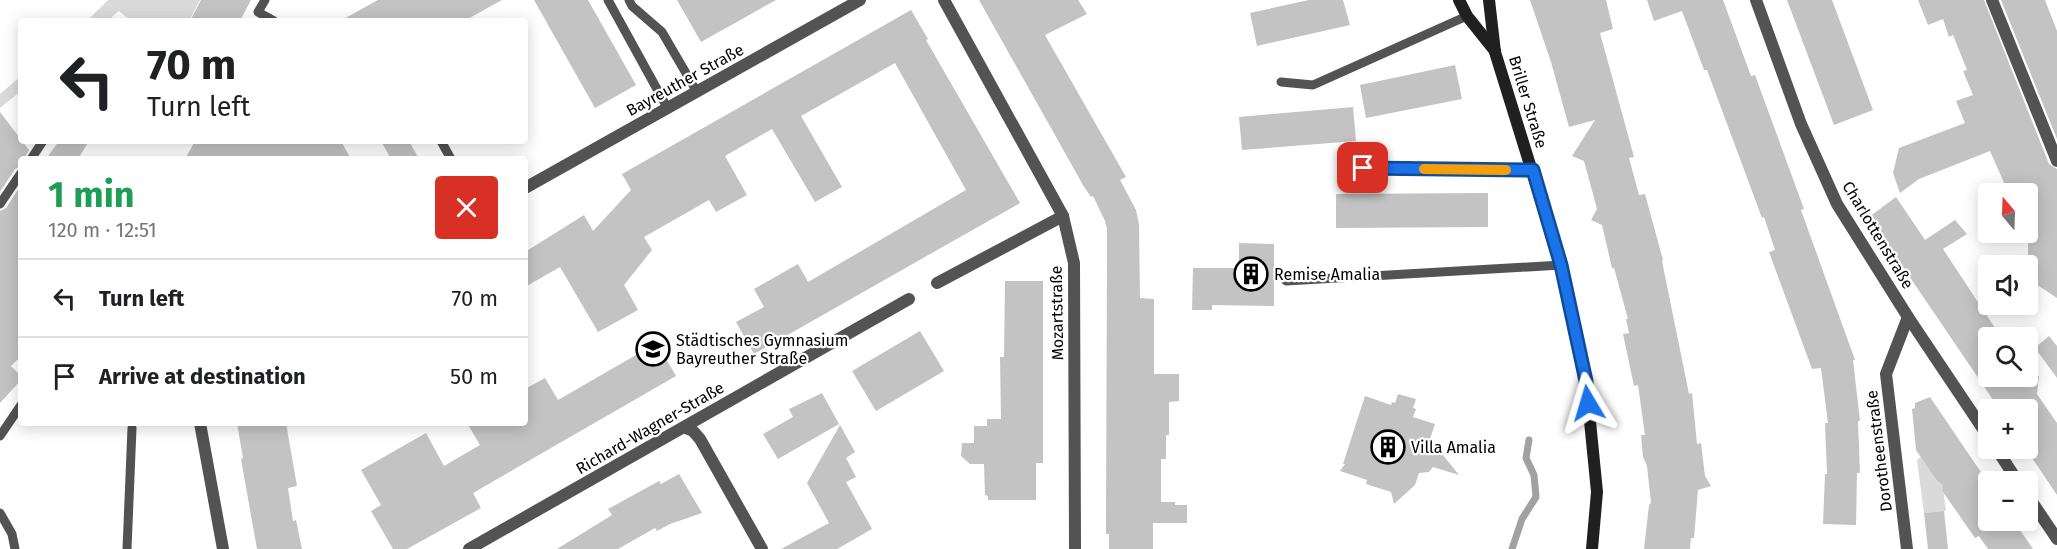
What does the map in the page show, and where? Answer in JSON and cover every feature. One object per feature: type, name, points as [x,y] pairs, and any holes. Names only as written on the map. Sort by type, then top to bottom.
[{"type":"main road","name":"Briller Straße","points":[[1459,0],[1467,16],[1495,52]]},
{"type":"main road","name":"Briller Straße","points":[[1490,0],[1495,52],[1561,265],[1586,381],[1597,492],[1592,549]]},
{"type":"street","name":"Bayreuther Straße","points":[[528,186],[860,0]]},
{"type":"street","name":"Mozartstraße","points":[[944,0],[1063,216],[1074,263],[1075,549]]},
{"type":"street","name":"Charlottenstraße","points":[[1756,0],[1801,124],[1837,204],[1908,318],[1978,422]]},
{"type":"street","points":[[1992,0],[2057,161]]},
{"type":"street","points":[[937,283],[1063,216]]},
{"type":"street","name":"Richard-Wagner-Straße","points":[[469,549],[909,299]]},
{"type":"street","name":"Dorotheenstraße","points":[[1907,549],[1886,374],[1908,318]]},
{"type":"street","points":[[201,426],[223,549]]},
{"type":"street","points":[[684,428],[693,431],[700,439],[762,549]]},
{"type":"street","points":[[2038,511],[2057,539]]},
{"type":"lane","points":[[265,0],[258,12],[269,18]]},
{"type":"lane","points":[[608,0],[668,108]]},
{"type":"lane","points":[[629,0],[632,6],[662,32],[697,92]]},
{"type":"lane","points":[[1281,82],[1313,85],[1467,16]]},
{"type":"lane","points":[[1363,168],[1533,170]]},
{"type":"lane","points":[[0,204],[18,177]]},
{"type":"lane","points":[[1286,281],[1561,265]]},
{"type":"lane","points":[[0,436],[18,409]]},
{"type":"lane","points":[[128,549],[132,428]]},
{"type":"lane","points":[[0,513],[12,534],[15,549]]},
{"type":"shaded area","points":[[108,0],[200,0],[191,18],[127,18],[119,11],[111,18],[90,18]]},
{"type":"shaded area","points":[[18,79],[18,93],[0,108],[0,94]]},
{"type":"shaded area","points":[[1921,457],[1937,481],[1942,482],[1946,511],[1924,513],[1917,460]]},
{"type":"building","points":[[201,0],[251,0],[242,18],[192,18]]},
{"type":"building","points":[[378,0],[502,0],[469,18],[345,18]]},
{"type":"building","points":[[534,0],[588,0],[636,85],[595,108]]},
{"type":"building","points":[[677,0],[776,0],[701,42]]},
{"type":"building","points":[[979,0],[1078,0],[1087,14],[1045,35],[1126,177],[1120,180],[1136,210],[1139,224],[1140,298],[1154,299],[1154,374],[1179,374],[1179,401],[1169,402],[1166,459],[1161,459],[1161,502],[1187,505],[1187,523],[1153,523],[1153,549],[1109,549],[1109,534],[1106,534],[1107,229],[1105,221],[1093,196],[1091,197],[1083,185]]},
{"type":"building","points":[[1309,0],[1343,0],[1350,25],[1257,46],[1250,13]]},
{"type":"building","points":[[1530,0],[1606,0],[1613,29],[1600,33],[1634,157],[1629,158],[1639,195],[1645,194],[1663,260],[1689,394],[1692,393],[1697,444],[1701,443],[1705,476],[1711,486],[1698,490],[1694,538],[1691,538],[1690,549],[1644,549],[1651,503],[1647,466],[1643,457],[1641,435],[1645,435],[1638,385],[1634,386],[1623,334],[1629,333],[1626,319],[1628,319],[1614,268],[1612,268],[1602,225],[1591,220],[1597,209],[1584,161],[1572,156],[1595,120],[1569,127],[1551,62]]},
{"type":"building","points":[[1647,0],[1723,0],[1751,76],[1755,75],[1804,209],[1801,210],[1855,360],[1853,360],[1860,421],[1858,421],[1860,473],[1857,473],[1856,525],[1823,524],[1825,474],[1827,474],[1825,423],[1828,423],[1821,368],[1812,369],[1769,252],[1775,250],[1764,217],[1762,218],[1707,70],[1704,70],[1682,11],[1654,21]]},
{"type":"building","points":[[1787,0],[1832,0],[1873,110],[1834,125]]},
{"type":"building","points":[[1918,0],[1984,0],[2049,164],[2057,169],[2057,298],[2038,286],[2038,255],[2028,255],[2028,243],[2038,243],[2038,183],[2004,183],[1990,151],[1919,179],[1900,193],[1893,173],[1899,148],[1965,123],[1956,101],[1973,95],[1963,71],[1967,70],[1953,35],[1949,37],[1943,19],[1928,25]]},
{"type":"building","points":[[2001,0],[2045,0],[2057,31],[2057,139]]},
{"type":"building","points":[[911,10],[1020,203],[754,354],[736,322],[764,307],[754,289],[798,264],[808,282],[966,190],[895,63],[801,116],[842,187],[815,202],[772,129],[725,156],[747,195],[716,212],[709,200],[644,237],[652,250],[624,285],[638,310],[598,332],[560,267],[528,285],[528,250],[584,215],[593,231],[631,190],[622,174]]},
{"type":"building","points":[[1455,65],[1462,99],[1366,118],[1360,85]]},
{"type":"building","points":[[1353,107],[1356,141],[1242,150],[1239,117]]},
{"type":"building","points":[[0,112],[18,136],[18,144],[24,144],[29,150],[26,156],[18,156],[18,168],[0,192]]},
{"type":"building","points":[[57,144],[87,144],[80,156],[48,156]]},
{"type":"building","points":[[193,144],[343,144],[349,156],[187,156]]},
{"type":"building","points":[[383,144],[411,144],[417,156],[389,156]]},
{"type":"building","points":[[18,190],[18,359],[11,366],[18,373],[18,383],[0,403],[0,211],[6,208]]},
{"type":"building","points":[[1488,193],[1488,227],[1336,228],[1336,194]]},
{"type":"building","points":[[1896,197],[1925,240],[1955,220],[1967,234],[1943,249],[1978,302],[1978,315],[1986,315],[1994,327],[1978,327],[1978,378],[1869,217]]},
{"type":"building","points":[[1239,243],[1274,244],[1274,306],[1212,305],[1212,310],[1192,310],[1193,268],[1239,268]]},
{"type":"building","points":[[1005,281],[1043,281],[1043,463],[1036,463],[1036,500],[988,500],[988,496],[985,495],[984,464],[970,464],[961,456],[962,443],[974,443],[974,426],[987,426],[987,419],[1001,419],[1000,357],[1004,357]]},
{"type":"building","points":[[920,331],[944,371],[876,411],[852,371]]},
{"type":"building","points":[[2049,336],[2057,346],[2057,378],[2038,352],[2038,345]]},
{"type":"building","points":[[655,344],[658,345],[676,376],[473,493],[481,508],[407,549],[393,549],[371,511],[381,505],[361,470],[426,433],[444,466],[480,445],[469,426],[528,426],[528,387],[545,378],[558,400]]},
{"type":"building","points":[[1984,387],[2038,387],[2037,394],[2057,423],[2057,495],[2033,459],[2038,459],[2038,399],[1993,399]]},
{"type":"building","points":[[822,393],[839,424],[778,459],[763,434],[793,417],[789,409]]},
{"type":"building","name":"Villa Amalia","points":[[1398,394],[1416,399],[1413,417],[1435,424],[1430,439],[1459,475],[1433,467],[1429,472],[1419,473],[1415,485],[1394,504],[1391,492],[1366,484],[1367,480],[1340,471],[1345,464],[1343,464],[1365,396],[1391,405],[1392,402],[1395,403]]},
{"type":"building","points":[[1930,397],[1980,471],[1978,471],[1978,531],[2021,531],[2033,549],[1988,549],[1979,536],[1975,538],[1943,492],[1942,484],[1937,481],[1916,450],[1912,409],[1915,408],[1915,403]]},
{"type":"building","points":[[840,425],[855,452],[846,458],[856,477],[846,482],[872,529],[837,549],[781,549],[829,523],[807,483]]},
{"type":"building","points":[[238,426],[287,426],[297,486],[288,488],[293,521],[296,520],[302,549],[257,549],[241,459],[243,458]]},
{"type":"building","points":[[679,474],[702,513],[657,531],[655,528],[618,549],[557,549],[612,515],[608,509],[659,481],[661,484]]},
{"type":"building","points":[[1944,511],[1948,549],[1928,549],[1924,513]]},
{"type":"waterway","points":[[1512,549],[1522,519],[1536,497],[1534,475],[1526,458],[1529,440]]},
{"type":"slow traffic","points":[[1424,169],[1506,170]]},
{"type":"place","name":"Remise Amalia","points":[[1251,274]]},
{"type":"place","name":"Städtisches Gymnasium Bayreuther Straße","points":[[653,349]]},
{"type":"place","name":"Villa Amalia","points":[[1388,447]]},
{"type":"route","points":[[1363,168],[1533,170],[1561,265],[1586,381],[1588,403]]}]
